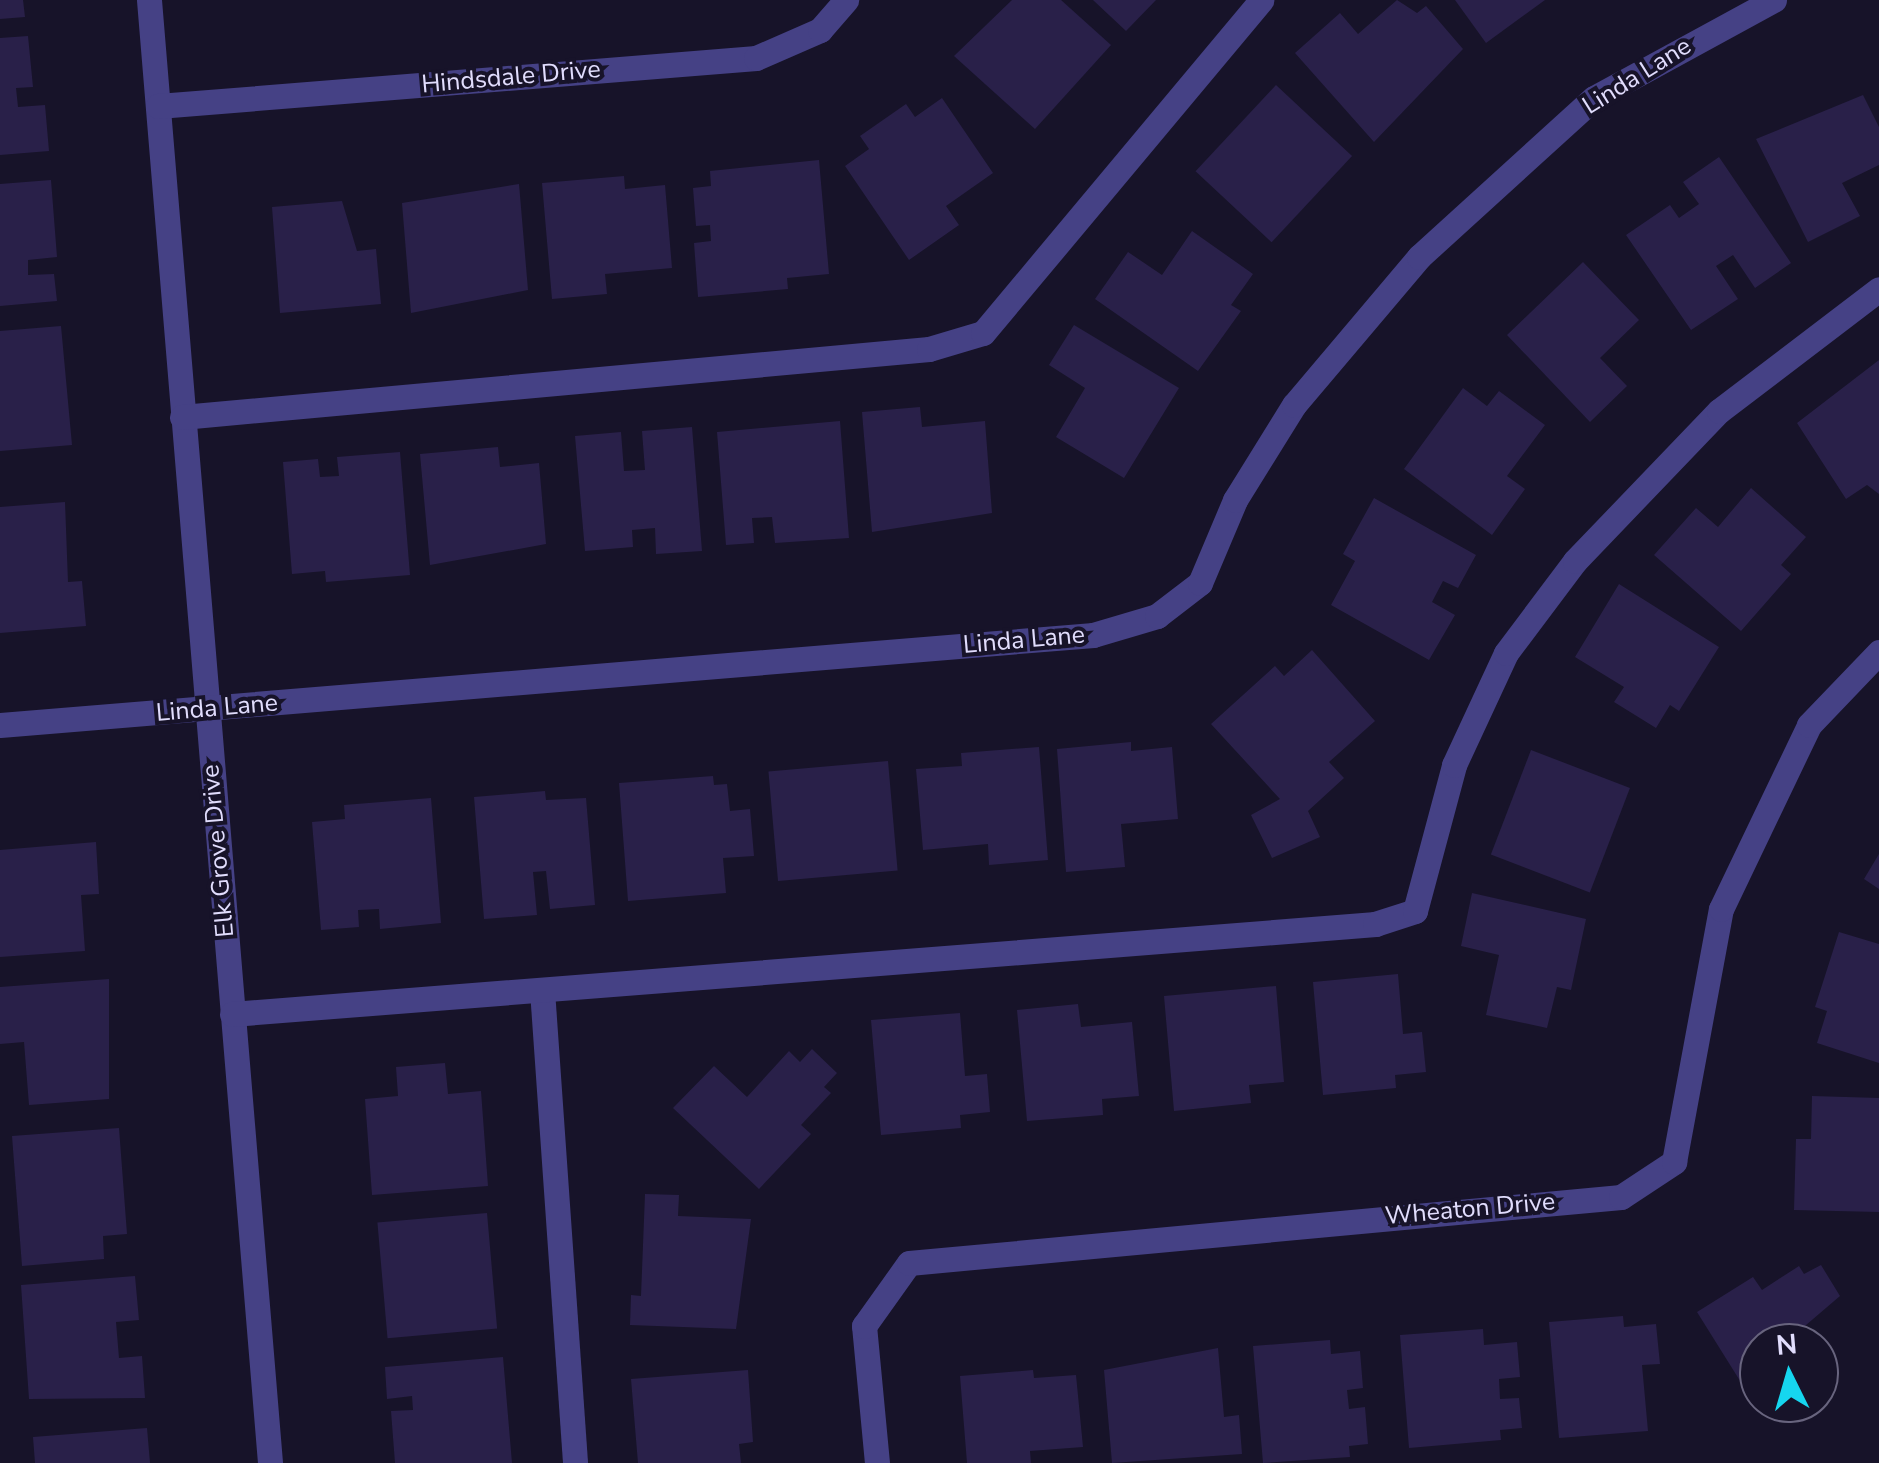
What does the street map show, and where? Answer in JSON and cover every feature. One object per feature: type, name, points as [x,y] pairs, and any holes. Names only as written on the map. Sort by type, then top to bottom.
[{"type":"street","name":"Elk Grove Drive","points":[[149,0],[270,1463]]},
{"type":"street","name":"Hindsdale Drive","points":[[158,106],[756,58],[820,30],[846,0]]},
{"type":"street","points":[[182,416],[929,349],[982,332],[1260,0]]},
{"type":"street","name":"Linda Lane","points":[[0,725],[1092,635],[1158,616],[1200,583],[1235,500],[1294,405],[1419,257],[1594,98],[1774,0]]},
{"type":"street","points":[[232,1014],[1376,924],[1415,911],[1454,765],[1506,653],[1575,561],[1720,410],[1879,289]]},
{"type":"street","name":"Wheaton Drive","points":[[877,1463],[864,1326],[909,1263],[1621,1197],[1674,1162],[1721,909],[1809,726],[1879,652]]},
{"type":"street","points":[[542,990],[575,1463]]},
{"type":"building","points":[[0,0],[23,0],[25,17],[0,19]]},
{"type":"building","points":[[1012,0],[1061,0],[1111,45],[1035,129],[954,56]]},
{"type":"building","points":[[1093,0],[1156,0],[1126,31]]},
{"type":"building","points":[[1397,0],[1417,13],[1426,6],[1463,49],[1374,142],[1295,53],[1340,13],[1358,34]]},
{"type":"building","points":[[1455,0],[1545,0],[1486,43]]},
{"type":"building","points":[[28,36],[33,87],[16,88],[18,107],[45,105],[49,151],[0,155],[0,38]]},
{"type":"building","points":[[1276,85],[1352,156],[1272,242],[1196,171]]},
{"type":"building","points":[[1863,95],[1879,127],[1879,165],[1842,183],[1860,216],[1808,242],[1756,139]]},
{"type":"building","points":[[942,98],[993,173],[946,206],[959,225],[909,260],[845,166],[869,149],[860,136],[906,104],[915,117]]},
{"type":"building","points":[[1719,157],[1791,263],[1755,288],[1733,255],[1716,266],[1738,299],[1691,330],[1626,235],[1670,205],[1679,218],[1699,204],[1683,182]]},
{"type":"building","points":[[819,160],[829,274],[787,278],[788,289],[698,297],[694,243],[711,241],[710,225],[696,226],[693,188],[711,186],[710,171]]},
{"type":"building","points":[[624,176],[625,189],[665,185],[672,268],[605,274],[607,294],[552,299],[542,183]]},
{"type":"building","points":[[51,180],[57,257],[28,260],[28,275],[54,274],[57,301],[0,306],[0,184]]},
{"type":"building","points":[[519,184],[528,290],[411,313],[402,203]]},
{"type":"building","points":[[342,201],[357,251],[376,249],[381,304],[280,313],[272,207]]},
{"type":"building","points":[[1192,231],[1253,274],[1231,305],[1241,311],[1198,371],[1095,299],[1128,252],[1162,275]]},
{"type":"building","points":[[1583,262],[1639,320],[1600,358],[1627,386],[1590,422],[1507,335]]},
{"type":"building","points":[[1074,325],[1179,388],[1124,478],[1056,437],[1085,388],[1049,365]]},
{"type":"building","points":[[61,326],[72,445],[0,451],[0,331]]},
{"type":"building","points":[[1879,360],[1879,494],[1867,485],[1846,499],[1797,423]]},
{"type":"building","points":[[1463,388],[1487,406],[1499,391],[1545,425],[1507,476],[1525,489],[1492,535],[1404,469]]},
{"type":"building","points":[[920,407],[922,427],[985,421],[992,513],[872,532],[862,412]]},
{"type":"building","points":[[840,421],[849,538],[775,543],[772,517],[752,518],[754,543],[726,545],[717,432]]},
{"type":"building","points":[[692,427],[702,551],[656,554],[655,528],[632,530],[633,547],[585,551],[575,436],[621,432],[624,471],[645,470],[642,431]]},
{"type":"building","points":[[498,447],[500,467],[539,463],[546,544],[430,565],[420,454]]},
{"type":"building","points":[[400,452],[410,575],[326,582],[325,571],[292,574],[283,462],[318,459],[320,477],[339,476],[337,457]]},
{"type":"building","points":[[1751,488],[1806,537],[1781,565],[1791,574],[1741,631],[1654,555],[1696,508],[1718,527]]},
{"type":"building","points":[[1374,498],[1476,555],[1458,588],[1443,581],[1432,602],[1455,615],[1429,660],[1331,605],[1355,561],[1343,554]]},
{"type":"building","points":[[65,502],[68,582],[82,581],[86,626],[0,633],[0,507]]},
{"type":"building","points":[[1619,584],[1719,647],[1679,711],[1670,705],[1656,728],[1614,702],[1624,687],[1575,657]]},
{"type":"building","points":[[1312,650],[1375,721],[1329,762],[1344,778],[1308,811],[1320,837],[1272,858],[1251,815],[1280,799],[1211,724],[1275,666],[1284,676]]},
{"type":"building","points":[[1131,742],[1131,751],[1172,747],[1178,819],[1121,824],[1125,867],[1066,872],[1057,749]]},
{"type":"building","points":[[1039,747],[1048,860],[989,865],[988,844],[923,850],[916,769],[962,766],[961,753]]},
{"type":"building","points":[[1531,750],[1630,788],[1590,893],[1491,855]]},
{"type":"building","points":[[888,761],[898,871],[778,881],[768,771]]},
{"type":"building","points":[[713,776],[714,785],[727,784],[730,811],[750,809],[754,856],[723,858],[726,893],[628,901],[619,783]]},
{"type":"building","points":[[545,791],[546,800],[586,798],[595,905],[550,909],[546,871],[533,872],[537,915],[484,919],[474,797]]},
{"type":"building","points":[[431,798],[441,923],[380,929],[379,909],[358,910],[359,927],[321,930],[312,822],[345,819],[344,805]]},
{"type":"building","points":[[96,842],[99,894],[81,895],[85,951],[0,957],[0,850]]},
{"type":"building","points":[[1879,854],[1879,889],[1864,879]]},
{"type":"building","points":[[1472,893],[1586,919],[1571,990],[1557,987],[1547,1028],[1486,1015],[1499,955],[1461,946]]},
{"type":"building","points":[[1839,932],[1879,944],[1879,1063],[1817,1043],[1827,1011],[1815,1007]]},
{"type":"building","points":[[1398,974],[1403,1034],[1422,1032],[1426,1072],[1395,1075],[1396,1088],[1323,1095],[1313,982]]},
{"type":"building","points":[[109,979],[109,1099],[29,1105],[24,1042],[0,1044],[0,987]]},
{"type":"building","points":[[1276,986],[1284,1082],[1249,1085],[1251,1103],[1174,1111],[1164,996]]},
{"type":"building","points":[[1078,1004],[1081,1027],[1132,1022],[1139,1096],[1102,1099],[1103,1115],[1027,1121],[1017,1010]]},
{"type":"building","points":[[960,1013],[965,1076],[987,1074],[990,1112],[960,1115],[961,1128],[881,1135],[871,1020]]},
{"type":"building","points":[[812,1049],[837,1073],[824,1087],[831,1093],[801,1125],[811,1134],[759,1189],[673,1108],[714,1066],[747,1097],[789,1051],[800,1062]]},
{"type":"building","points":[[445,1063],[448,1094],[481,1091],[488,1186],[372,1195],[365,1099],[398,1096],[396,1067]]},
{"type":"building","points":[[1812,1096],[1879,1098],[1879,1212],[1794,1210],[1796,1139],[1811,1139]]},
{"type":"building","points":[[119,1128],[127,1234],[103,1236],[104,1259],[22,1266],[12,1136]]},
{"type":"building","points":[[645,1194],[679,1195],[678,1216],[751,1219],[736,1329],[630,1325],[631,1295],[641,1296]]},
{"type":"building","points":[[487,1213],[497,1329],[388,1338],[377,1223]]},
{"type":"building","points":[[1821,1265],[1840,1296],[1808,1323],[1739,1323],[1739,1379],[1697,1312],[1753,1277],[1762,1290],[1799,1266],[1804,1274]]},
{"type":"building","points":[[135,1276],[139,1320],[116,1322],[119,1358],[142,1356],[145,1398],[29,1399],[21,1285]]},
{"type":"building","points":[[1623,1316],[1624,1327],[1656,1324],[1660,1364],[1642,1365],[1648,1431],[1559,1438],[1549,1322]]},
{"type":"building","points":[[1483,1329],[1484,1345],[1517,1342],[1520,1377],[1499,1379],[1500,1399],[1519,1398],[1522,1428],[1500,1430],[1501,1440],[1409,1448],[1400,1335]]},
{"type":"building","points":[[1330,1340],[1331,1354],[1360,1351],[1363,1388],[1347,1390],[1349,1409],[1365,1407],[1368,1444],[1349,1446],[1350,1457],[1263,1463],[1253,1346]]},
{"type":"building","points":[[1218,1348],[1224,1417],[1239,1415],[1242,1454],[1112,1463],[1104,1370]]},
{"type":"building","points":[[503,1357],[512,1463],[395,1463],[391,1411],[413,1410],[412,1396],[387,1399],[385,1367]]},
{"type":"building","points":[[748,1370],[753,1442],[739,1444],[741,1463],[638,1463],[631,1379]]},
{"type":"building","points":[[1033,1370],[1034,1378],[1076,1375],[1083,1447],[1030,1451],[1031,1463],[967,1463],[960,1376]]},
{"type":"building","points":[[147,1428],[150,1463],[35,1463],[33,1437]]}]
